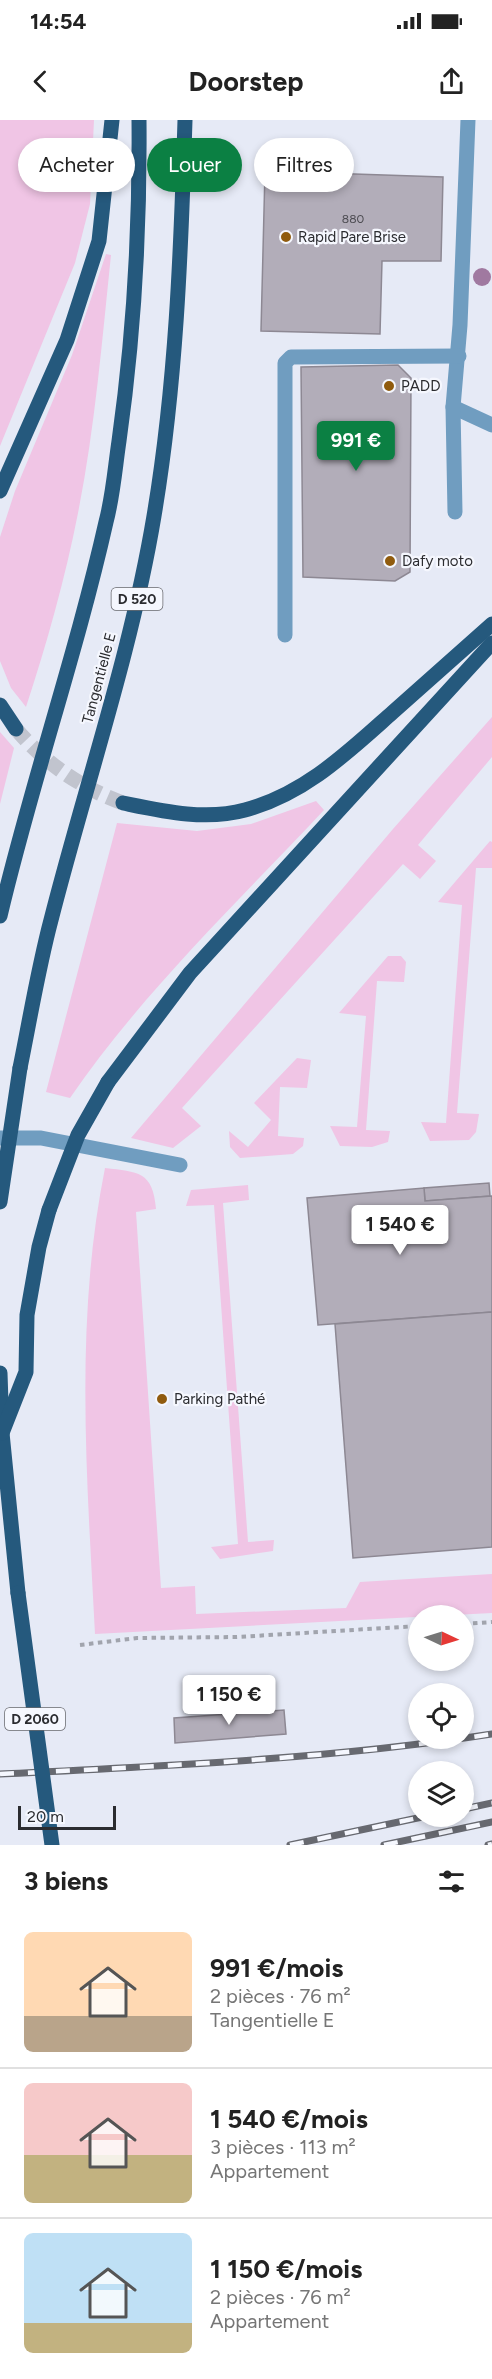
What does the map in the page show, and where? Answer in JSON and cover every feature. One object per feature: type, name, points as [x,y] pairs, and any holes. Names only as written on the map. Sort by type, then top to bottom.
[{"type":"main road","points":[[0,491],[67,340],[99,241],[112,120]]},
{"type":"main road","name":"D 520","points":[[0,916],[53,728],[107,519],[126,391],[135,286],[140,197],[139,120]]},
{"type":"main road","name":"Tangentielle E","points":[[0,1202],[20,1068],[50,922],[129,635],[154,518],[171,398],[181,261],[184,120]]},
{"type":"main road","points":[[123,803],[164,812],[204,815],[244,811],[289,795],[333,765],[492,624]]},
{"type":"main road","points":[[2,1433],[26,1372],[27,1315],[39,1248],[49,1210],[78,1136],[108,1083],[190,973],[492,643]]},
{"type":"main road","points":[[0,705],[16,729]]},
{"type":"main road","points":[[0,1373],[2,1433]]},
{"type":"main road","name":"D 2060","points":[[2,1433],[18,1593],[52,1845]]},
{"type":"lane","points":[[455,512],[453,407],[459,356],[468,120]]},
{"type":"lane","points":[[285,635],[285,363],[291,357],[459,356]]},
{"type":"lane","points":[[453,407],[492,425]]},
{"type":"lane","points":[[0,1138],[41,1138],[180,1165]]},
{"type":"path","points":[[474,1623],[492,1622]]},
{"type":"path","points":[[80,1645],[137,1638],[237,1637],[408,1627]]},
{"type":"shaded area","points":[[0,120],[94,120],[93,138],[18,138],[18,192],[91,192],[90,204],[75,263],[0,446]]},
{"type":"shaded area","points":[[106,254],[111,255],[98,384],[84,481],[61,587],[26,707],[11,688],[0,661],[0,537],[15,491],[72,355]]},
{"type":"shaded area","points":[[492,717],[492,757],[418,845],[436,861],[420,879],[403,864],[182,1108],[201,1126],[173,1148],[131,1138],[393,829]]},
{"type":"shaded area","points":[[0,732],[14,748],[0,804]]},
{"type":"shaded area","points":[[316,801],[324,810],[159,985],[98,1059],[70,1098],[46,1092],[117,823],[197,831],[251,824]]},
{"type":"shaded area","points":[[490,841],[492,842],[492,868],[476,868],[457,1113],[479,1114],[476,1132],[469,1140],[430,1141],[421,1122],[446,1123],[462,905],[438,902]]},
{"type":"shaded area","points":[[388,956],[401,956],[406,962],[404,982],[377,981],[366,1130],[390,1131],[388,1142],[372,1147],[340,1146],[330,1126],[357,1127],[366,1016],[339,1013]]},
{"type":"shaded area","points":[[297,1058],[311,1060],[307,1088],[280,1087],[278,1136],[304,1138],[303,1146],[293,1154],[240,1158],[230,1147],[229,1131],[248,1147],[271,1120],[254,1103]]},
{"type":"shaded area","points":[[105,1168],[135,1173],[147,1180],[154,1196],[156,1209],[136,1212],[161,1588],[195,1586],[196,1614],[346,1608],[360,1582],[492,1574],[492,1613],[474,1614],[474,1605],[408,1605],[408,1617],[95,1634],[85,1400],[89,1284],[95,1226]]},
{"type":"shaded area","points":[[248,1185],[249,1200],[223,1203],[248,1542],[274,1540],[273,1551],[220,1559],[211,1547],[238,1544],[214,1205],[186,1206],[191,1190]]},
{"type":"building","points":[[354,174],[443,177],[441,261],[382,261],[380,334],[261,331],[264,192],[354,192]]},
{"type":"building","points":[[398,365],[411,378],[410,572],[395,581],[303,577],[301,367]]},
{"type":"building","points":[[489,1183],[490,1196],[425,1201],[424,1188]]},
{"type":"building","points":[[424,1188],[425,1201],[492,1196],[492,1312],[318,1325],[307,1198]]},
{"type":"building","points":[[492,1312],[492,1547],[353,1558],[335,1324]]},
{"type":"building","points":[[284,1710],[286,1734],[175,1743],[174,1718]]},
{"type":"tunnel","points":[[16,729],[39,753],[78,782],[123,803]]},
{"type":"railway","points":[[0,1774],[308,1756],[492,1734]]},
{"type":"railway","points":[[474,1807],[492,1803]]},
{"type":"railway","points":[[290,1845],[408,1820]]},
{"type":"railway","points":[[384,1845],[492,1822]]},
{"type":"railway","points":[[488,1845],[492,1844]]},
{"type":"place","name":"Rapid Pare Brise","points":[[286,237]]},
{"type":"place","name":"PADD","points":[[389,386]]},
{"type":"place","name":"Dafy moto","points":[[390,561]]},
{"type":"place","name":"Parking Pathé","points":[[162,1399]]}]
